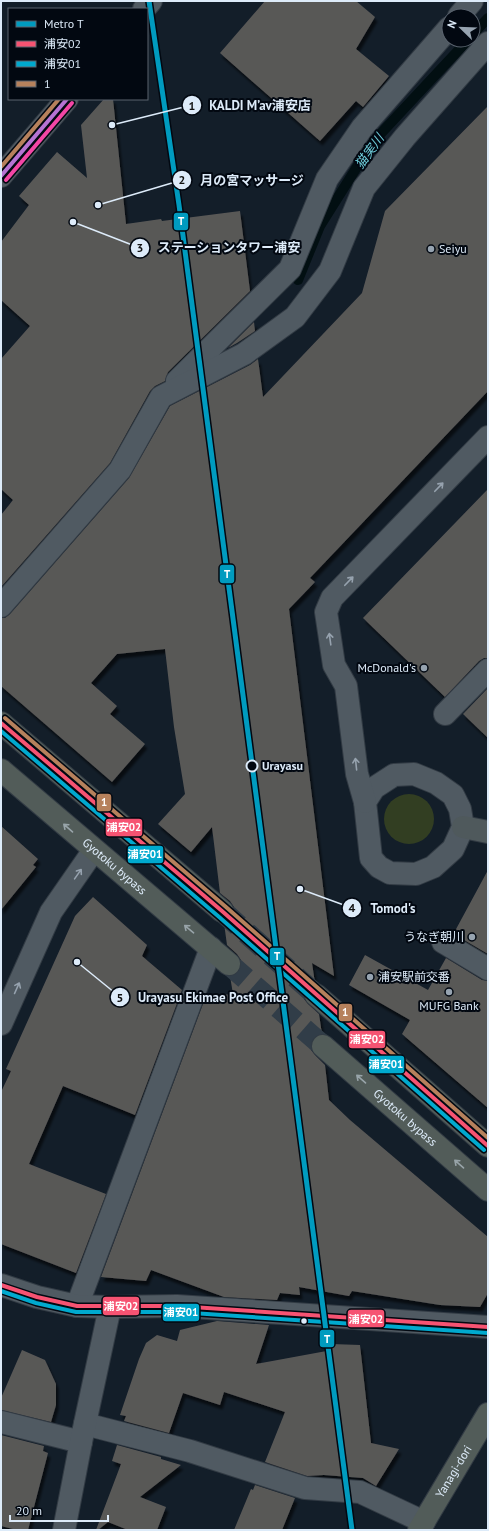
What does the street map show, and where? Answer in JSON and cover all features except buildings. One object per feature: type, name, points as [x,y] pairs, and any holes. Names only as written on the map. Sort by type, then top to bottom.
[{"type":"main road","points":[[1,723],[222,912]]},
{"type":"main road","name":"Gyotoku bypass","points":[[1,770],[229,964]]},
{"type":"main road","points":[[463,827],[488,832]]},
{"type":"main road","points":[[316,995],[488,1146]]},
{"type":"main road","name":"Gyotoku bypass","points":[[323,1046],[488,1190]]},
{"type":"main road","name":"Yanagi-dori","points":[[421,1526],[488,1414]]},
{"type":"street","points":[[1,606],[120,470],[161,397],[290,269],[327,179],[362,128],[441,37]]},
{"type":"street","points":[[161,397],[244,354],[295,317],[330,271],[364,188],[405,137],[488,43]]},
{"type":"street","points":[[1,176],[66,100]]},
{"type":"street","points":[[365,802],[374,788],[394,775],[414,774],[436,783],[453,795],[460,809],[463,827],[453,849],[433,867],[416,874],[390,873],[379,867],[371,858],[365,802],[357,774],[346,686],[334,665],[326,612],[332,598],[488,437]]},
{"type":"street","points":[[445,714],[488,670]]},
{"type":"street","points":[[1,1024],[51,912],[94,850]]},
{"type":"street","points":[[443,942],[488,969]]},
{"type":"street","points":[[77,1306],[211,948]]},
{"type":"street","points":[[1,1285],[77,1306],[177,1306],[488,1327]]},
{"type":"street","points":[[64,1530],[110,1307]]},
{"type":"street","points":[[1,1422],[83,1433],[190,1451],[305,1488],[360,1492],[421,1526]]},
{"type":"green space","points":[[404,794],[414,794],[427,801],[434,814],[434,824],[427,837],[414,844],[404,844],[395,840],[388,833],[384,824],[384,814],[388,805],[395,798]]},
{"type":"waterway","name":"猫実川","points":[[481,25],[488,18]]},
{"type":"waterway","name":"猫実川","points":[[298,280],[320,226],[372,143],[461,48]]},
{"type":"tunnel","points":[[222,911],[316,995]]},
{"type":"tunnel","points":[[229,964],[323,1046]]},
{"type":"metro line","name":"T","points":[[149,1],[179,205],[352,1530]]},
{"type":"transit line","name":"1","points":[[1,167],[58,100]]},
{"type":"transit line","points":[[1,176],[66,100]]},
{"type":"transit line","points":[[6,180],[72,103]]},
{"type":"transit line","name":"1","points":[[5,718],[226,907],[488,1138]]},
{"type":"transit line","name":"浦安02","points":[[1,723],[222,911],[488,1146]]},
{"type":"transit line","name":"浦安01","points":[[1,731],[218,916],[484,1150]]},
{"type":"transit line","name":"浦安02","points":[[1,1285],[37,1297],[77,1306],[177,1306],[488,1327]]},
{"type":"transit line","name":"浦安01","points":[[1,1291],[36,1303],[76,1312],[177,1312],[488,1333]]},
{"type":"place","name":"KALDI M’av浦安店","points":[[112,125]]},
{"type":"place","name":"月の宮マッサージ","points":[[98,205]]},
{"type":"place","name":"ステーションタワー浦安","points":[[73,222]]},
{"type":"place","name":"Seiyu","points":[[431,249]]},
{"type":"place","name":"McDonald's","points":[[424,668]]},
{"type":"place","name":"Urayasu","points":[[252,766]]},
{"type":"place","name":"Tomod's","points":[[300,889]]},
{"type":"place","name":"うなぎ朝川","points":[[472,937]]},
{"type":"place","name":"Urayasu Ekimae Post Office","points":[[77,962]]},
{"type":"place","name":"浦安駅前交番","points":[[370,977]]},
{"type":"place","name":"MUFG Bank","points":[[449,992]]}]
